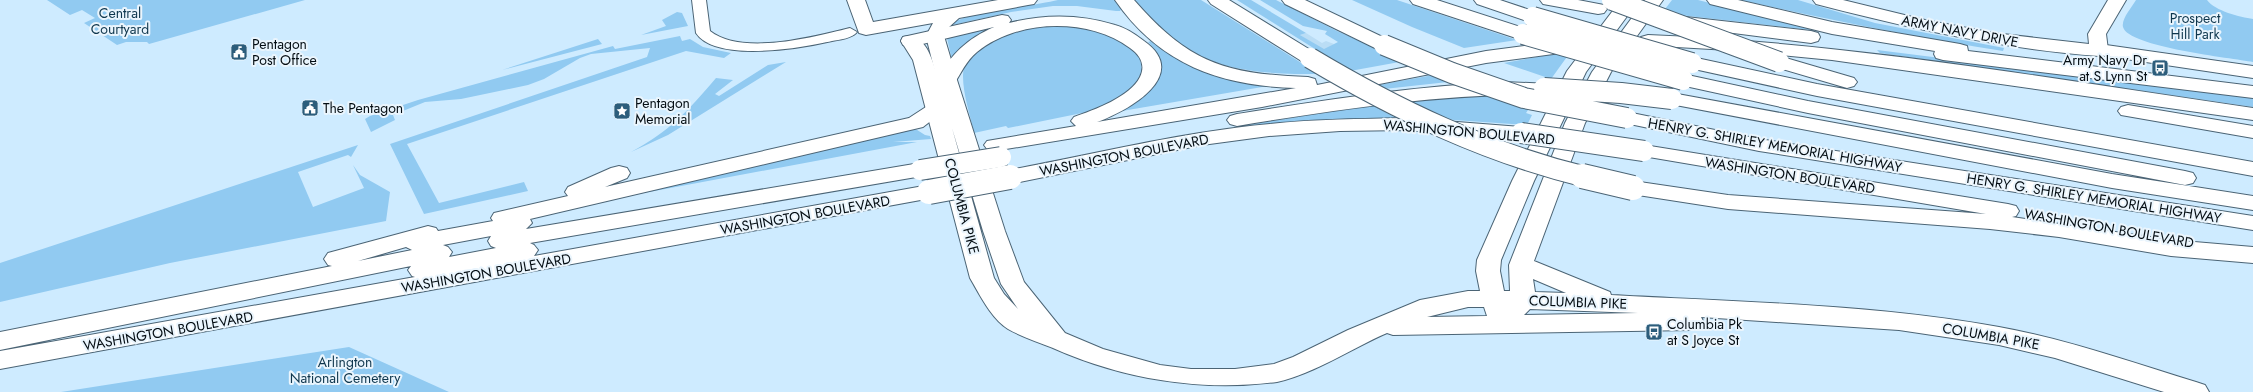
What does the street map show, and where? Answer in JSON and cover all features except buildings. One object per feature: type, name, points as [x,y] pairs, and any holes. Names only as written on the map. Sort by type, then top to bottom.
[{"type":"main road","points":[[858,19],[890,24],[1028,0]]},
{"type":"main road","points":[[1124,0],[1171,48],[1192,59],[1237,75],[1263,81],[1352,84]]},
{"type":"main road","points":[[1217,0],[1310,58],[1406,112],[1463,138],[1548,167],[1633,188],[1728,202],[1990,222],[2059,230],[2171,248],[2253,254]]},
{"type":"main road","points":[[1291,0],[1392,44]]},
{"type":"main road","points":[[1316,0],[1392,44]]},
{"type":"main road","points":[[1419,0],[1523,34],[1688,71],[1817,90],[2253,169]]},
{"type":"main road","points":[[1435,0],[1523,34]]},
{"type":"main road","points":[[1483,0],[1688,71],[1816,109],[2253,190]]},
{"type":"main road","points":[[1549,0],[1655,9],[2121,76],[2253,92]]},
{"type":"main road","points":[[1499,324],[1488,270],[1489,260],[1523,181],[1577,71],[1630,0]]},
{"type":"main road","points":[[1716,0],[1806,23],[1865,35],[2034,60],[2121,76]]},
{"type":"main road","name":"ARMY NAVY DRIVE","points":[[1822,0],[1908,22],[1978,36],[2058,48],[2099,50]]},
{"type":"main road","name":"ARMY NAVY DRIVE","points":[[1867,0],[1955,21],[2099,50],[2253,72]]},
{"type":"main road","points":[[2099,50],[2097,34],[2117,0]]},
{"type":"main road","points":[[1605,5],[1779,62],[1869,88],[2060,126],[2188,157]]},
{"type":"main road","points":[[935,36],[940,25],[945,21],[975,9]]},
{"type":"main road","points":[[1499,324],[1524,300],[1521,284],[1521,265],[1575,123],[1602,72],[1655,9]]},
{"type":"main road","points":[[858,19],[910,41],[1035,13],[1069,11],[1106,15],[1150,28]]},
{"type":"main road","points":[[947,80],[958,61],[968,50],[982,39],[1007,29],[1042,22],[1085,23],[1109,29],[1133,40],[1150,58],[1152,68],[1149,79],[1139,92],[1123,104],[1092,117],[1002,161]]},
{"type":"main road","name":"COLUMBIA PIKE","points":[[935,36],[947,80],[994,231],[1013,284],[1056,339]]},
{"type":"main road","name":"COLUMBIA PIKE","points":[[910,41],[921,54],[982,278],[995,300],[1016,322],[1094,356],[1160,375],[1190,379],[1235,379],[1276,373],[1302,364],[1381,326],[1429,306],[1468,299],[1494,298],[1611,302],[1780,315],[1866,318],[1999,336],[2101,361],[2196,392]]},
{"type":"main road","name":"WASHINGTON BOULEVARD","points":[[0,328],[491,228],[923,174],[1002,161],[1178,116],[1352,84],[1490,55],[1578,45],[1648,41],[1760,47]]},
{"type":"main road","name":"HENRY G. SHIRLEY MEMORIAL HIGHWAY","points":[[1392,44],[1444,70],[1524,98],[1675,129],[1790,150],[2253,223]]},
{"type":"main road","points":[[1760,47],[1897,62],[2253,114]]},
{"type":"main road","points":[[1760,47],[2253,132]]},
{"type":"main road","points":[[1002,161],[1212,124],[1420,92],[1478,88],[1544,88],[1621,93],[1672,99],[2104,179],[2253,202]]},
{"type":"main road","points":[[335,260],[430,233],[916,123],[936,109]]},
{"type":"main road","name":"WASHINGTON BOULEVARD","points":[[0,360],[923,174],[1002,161],[1270,130],[1340,125],[1406,124],[1521,133],[1644,151],[2160,235],[2253,254]]},
{"type":"main road","points":[[501,218],[560,198],[619,173]]},
{"type":"main road","points":[[0,341],[497,241],[923,174]]},
{"type":"main road","points":[[0,356],[64,340],[302,292],[923,174]]},
{"type":"main road","points":[[1521,265],[1611,302]]},
{"type":"main road","name":"COLUMBIA PIKE","points":[[1381,326],[1692,321],[1780,315]]},
{"type":"street","points":[[699,0],[703,33],[715,41],[737,46],[757,47],[825,40],[858,19]]},
{"type":"shaded area","points":[[1306,33],[1322,43],[1326,41],[1334,44],[1324,50],[1300,35]]},
{"type":"green space","name":"Central Courtyard","points":[[47,0],[305,0],[149,44],[147,42],[126,42],[117,45],[84,23],[95,18],[82,10],[70,15]]},
{"type":"green space","points":[[1058,0],[1116,0],[1122,8],[1120,11],[1116,11],[1077,6],[1053,6],[1011,12],[948,26],[956,21],[983,13]]},
{"type":"green space","points":[[1134,0],[1201,0],[1319,74],[1247,70],[1212,61],[1180,45]]},
{"type":"green space","points":[[1237,0],[1251,0],[1306,33],[1300,35],[1324,49],[1338,42],[1325,34],[1327,31],[1303,26],[1260,0],[1276,0],[1337,31],[1405,61],[1350,71]]},
{"type":"green space","points":[[1352,0],[1397,0],[1517,40],[1464,48]]},
{"type":"green space","points":[[1672,0],[1698,0],[1808,28],[1810,30],[1662,13]]},
{"type":"green space","points":[[1740,0],[1798,0],[1875,23],[2004,48],[2003,51],[1937,40]]},
{"type":"green space","name":"Prospect Hill Park","points":[[2136,0],[2207,0],[2222,10],[2253,19],[2253,62],[2161,46],[2129,34],[2123,27],[2123,24],[2125,17]]},
{"type":"green space","points":[[677,12],[682,13],[688,26],[641,35],[666,26],[662,20]]},
{"type":"green space","points":[[1004,25],[952,58],[947,38]]},
{"type":"green space","points":[[1064,25],[1089,28],[1129,45],[1140,56],[1142,71],[1136,84],[1122,97],[1084,114],[1082,113],[1008,128],[1006,126],[974,133],[965,97],[963,76],[966,62],[975,51],[987,42],[1019,31]]},
{"type":"green space","points":[[680,36],[682,41],[690,39],[703,47],[731,53],[724,58],[686,51],[407,144],[439,203],[524,182],[528,191],[424,214],[390,144],[647,57],[650,48],[591,54],[580,58],[544,79],[528,85],[461,99],[425,102],[393,115],[395,120],[371,132],[365,119],[418,100],[613,46],[615,49]]},
{"type":"green space","points":[[598,39],[602,44],[502,70]]},
{"type":"green space","points":[[1151,41],[1164,51],[1192,65],[1221,75],[1268,86],[1122,111],[1150,90],[1159,75],[1159,59],[1148,42]]},
{"type":"green space","points":[[1877,50],[2253,97],[2253,107],[1880,53]]},
{"type":"green space","points":[[1569,54],[1551,79],[1504,63],[1548,55]]},
{"type":"green space","points":[[786,62],[668,135],[631,152],[657,136],[678,120],[716,78],[733,80],[715,94],[719,96],[768,65]]},
{"type":"green space","points":[[1439,74],[1457,81],[1384,89],[1378,85]]},
{"type":"green space","points":[[1489,93],[1530,107],[1526,113],[1532,115],[1527,125],[1440,119],[1407,100]]},
{"type":"green space","points":[[1372,105],[1398,119],[1336,119],[1236,129],[1234,127]]},
{"type":"green space","points":[[914,128],[925,135],[930,136],[931,139],[893,142],[917,142],[617,198]]},
{"type":"green space","points":[[358,145],[351,157],[348,155],[298,172],[313,207],[364,188],[353,165],[360,175],[390,192],[386,221],[170,263],[0,302],[0,263]]},
{"type":"green space","name":"Arlington National Cemetery","points":[[349,347],[449,392],[61,392]]},
{"type":"place","name":"Pentagon Post Office","points":[[239,52]]},
{"type":"place","name":"Army Navy Dr at S Lynn St","points":[[2160,68]]},
{"type":"place","name":"The Pentagon","points":[[310,108]]},
{"type":"place","name":"Pentagon Memorial","points":[[622,111]]},
{"type":"place","name":"Columbia Pk at S Joyce St","points":[[1654,332]]}]
